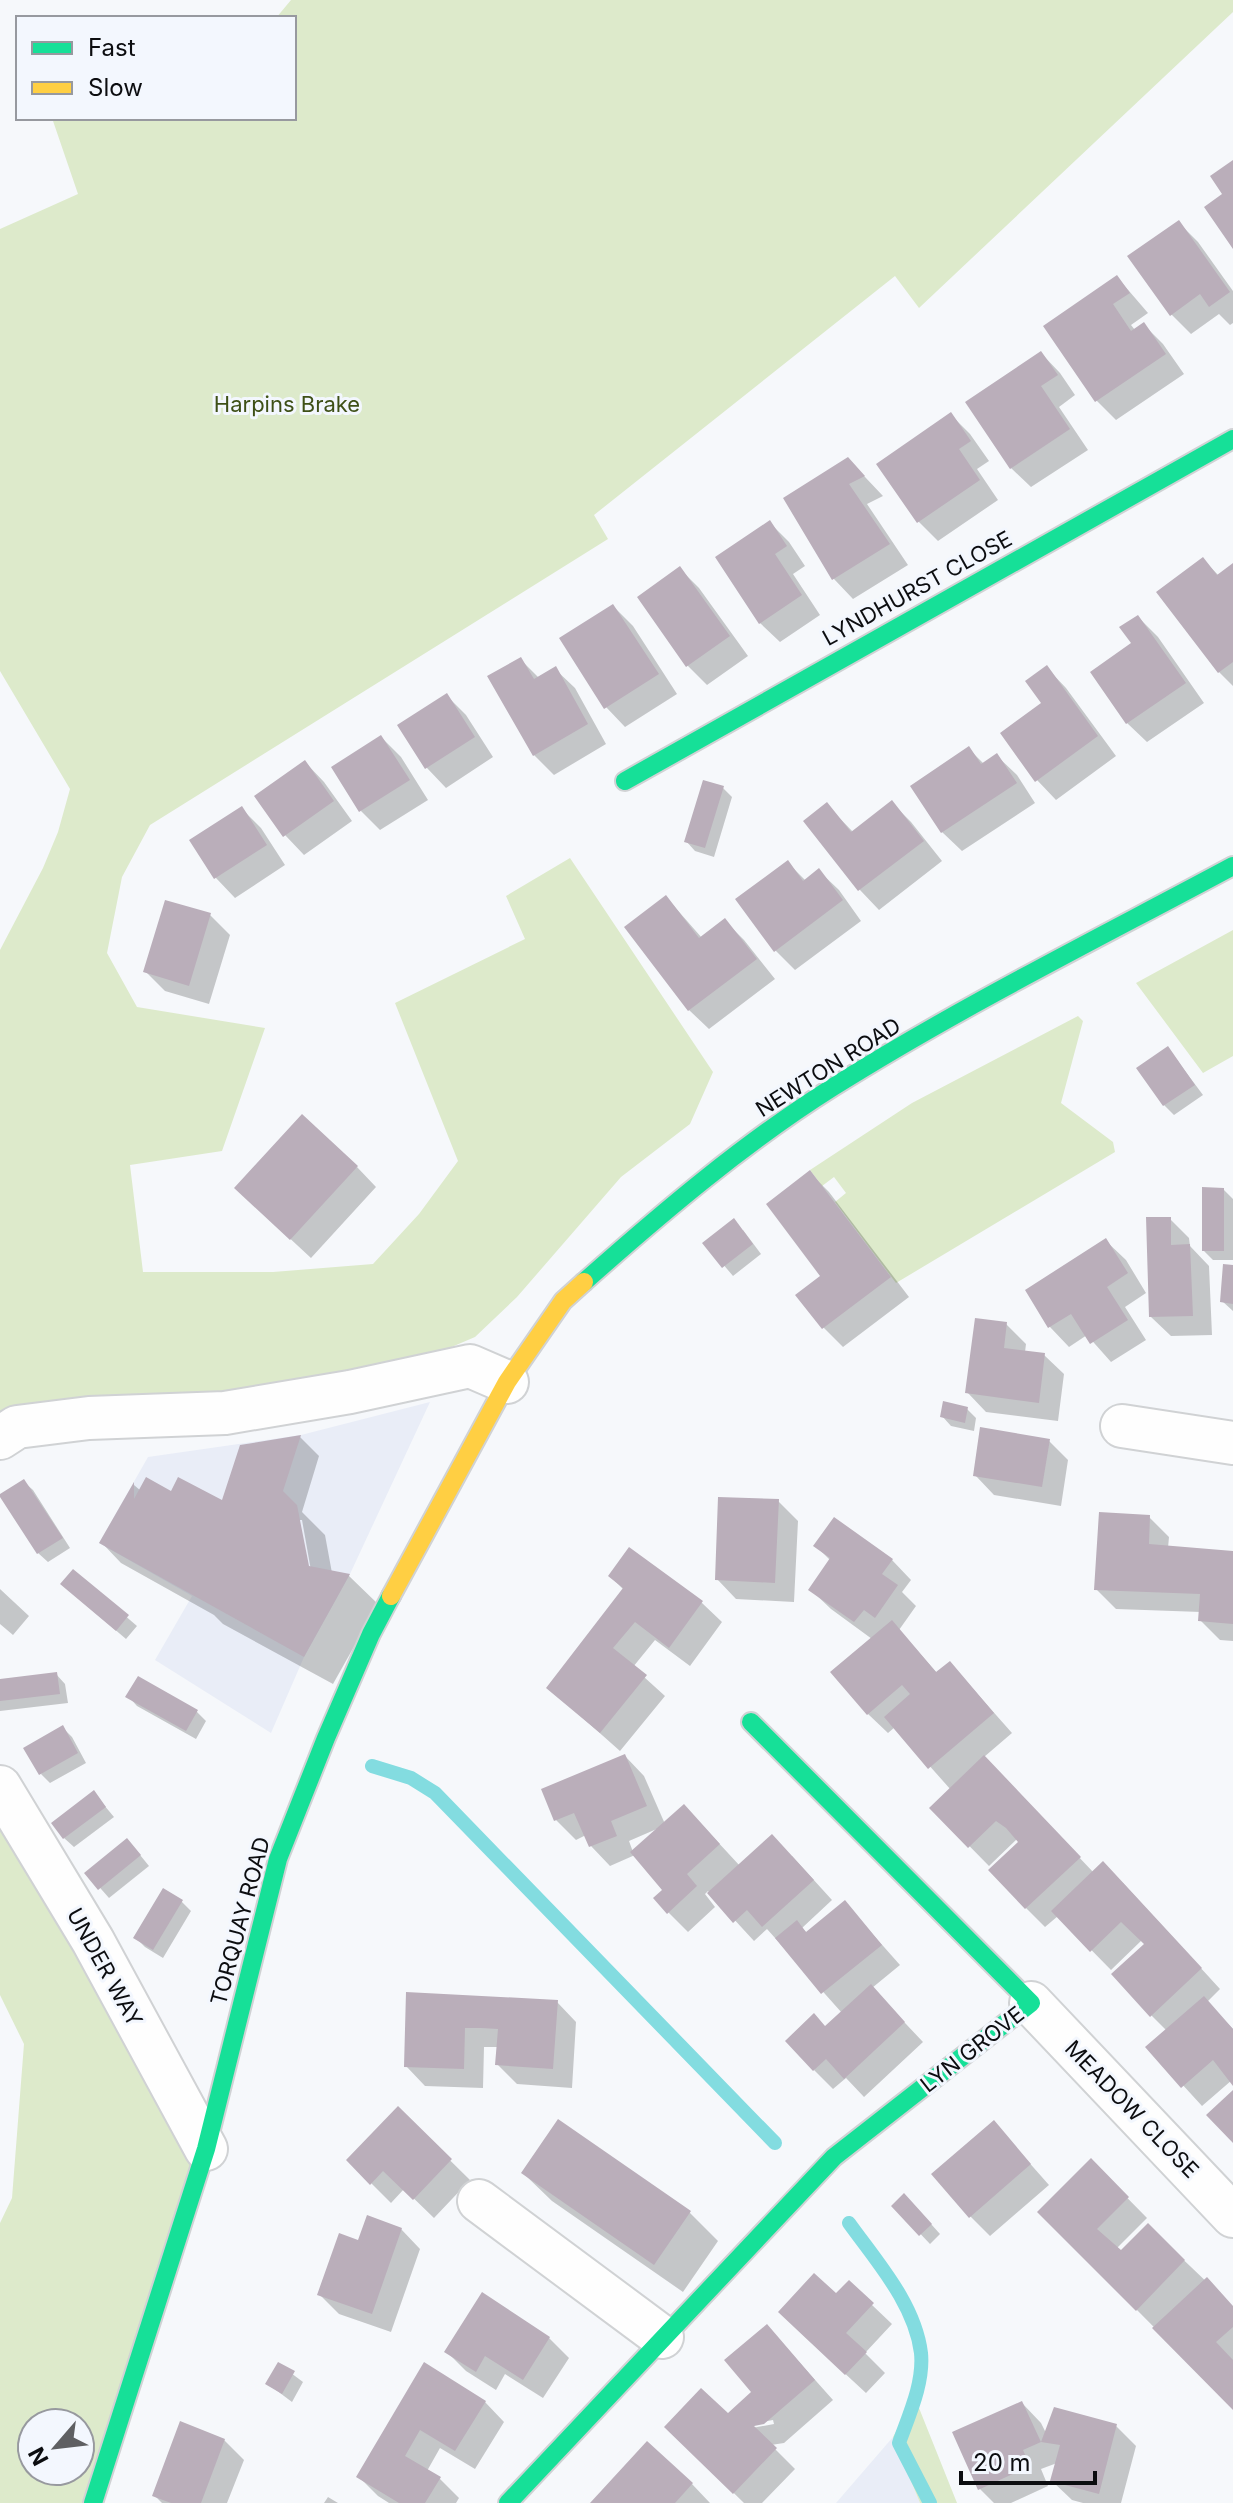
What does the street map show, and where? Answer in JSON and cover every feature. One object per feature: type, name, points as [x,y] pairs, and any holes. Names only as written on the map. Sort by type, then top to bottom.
[{"type":"street","name":"LYNDHURST CLOSE","points":[[625,781],[1233,439]]},
{"type":"street","name":"NEWTON ROAD","points":[[507,1382],[563,1301],[661,1214],[754,1143],[832,1088],[964,1011],[1233,866]]},
{"type":"street","points":[[0,1438],[17,1427],[89,1418],[225,1413],[350,1392],[470,1366],[507,1382]]},
{"type":"street","name":"TORQUAY ROAD","points":[[93,2503],[206,2149],[278,1859],[371,1634],[507,1382]]},
{"type":"street","points":[[1122,1426],[1233,1443]]},
{"type":"street","name":"LYN GROVE","points":[[508,2503],[834,2157],[1031,2003],[751,1722]]},
{"type":"street","name":"UNDER WAY","points":[[0,1787],[93,1941],[206,2149]]},
{"type":"street","name":"MEADOW CLOSE","points":[[1031,2003],[1233,2216]]},
{"type":"street","points":[[479,2201],[662,2337]]},
{"type":"shaded area","points":[[430,1402],[350,1574],[304,1657],[271,1733],[155,1660],[192,1596],[99,1543],[148,1457],[301,1435]]},
{"type":"shaded area","points":[[893,2437],[920,2503],[836,2503]]},
{"type":"green space","name":"Harpins Brake","points":[[291,0],[1233,0],[1233,12],[919,308],[895,276],[594,515],[608,539],[150,825],[122,877],[107,953],[137,1007],[265,1028],[222,1151],[130,1165],[143,1272],[273,1272],[373,1264],[419,1214],[458,1161],[395,1003],[525,939],[506,896],[570,858],[713,1072],[690,1124],[621,1177],[517,1297],[475,1337],[421,1360],[225,1394],[0,1412],[0,950],[43,868],[58,832],[70,789],[0,671],[0,229],[78,194],[53,120],[296,120],[296,16],[278,16]]},
{"type":"green space","points":[[1233,930],[1233,1056],[1203,1073],[1136,983]]},
{"type":"green space","points":[[1078,1016],[1083,1021],[1061,1103],[1113,1142],[1115,1152],[896,1283],[835,1202],[846,1193],[834,1177],[822,1186],[810,1170],[912,1103]]},
{"type":"green space","points":[[0,1787],[206,2149],[93,2503],[0,2503],[0,2223],[12,2198],[24,2044],[0,1995]]},
{"type":"green space","points":[[915,2398],[957,2503],[920,2503],[893,2437]]},
{"type":"building","points":[[1233,160],[1233,249],[1204,207],[1222,194],[1210,176]]},
{"type":"building","points":[[1179,220],[1230,292],[1209,307],[1200,294],[1170,316],[1127,256]]},
{"type":"building","points":[[1117,275],[1130,293],[1113,304],[1131,331],[1144,322],[1166,354],[1095,402],[1043,326]]},
{"type":"building","points":[[1041,351],[1058,375],[1041,386],[1070,429],[1010,469],[965,402]]},
{"type":"building","points":[[951,412],[971,441],[959,449],[980,480],[917,523],[876,464]]},
{"type":"building","points":[[848,457],[865,476],[849,484],[890,544],[832,580],[783,498]]},
{"type":"building","points":[[770,520],[787,546],[775,554],[802,595],[759,624],[715,557]]},
{"type":"building","points":[[1203,557],[1217,575],[1233,563],[1233,662],[1218,673],[1156,592]]},
{"type":"building","points":[[680,566],[730,636],[686,667],[637,597]]},
{"type":"building","points":[[613,604],[659,674],[604,709],[559,638]]},
{"type":"building","points":[[1138,615],[1186,683],[1126,724],[1090,672],[1131,643],[1119,627]]},
{"type":"building","points":[[521,657],[534,679],[556,666],[588,724],[533,756],[487,676]]},
{"type":"building","points":[[1047,665],[1098,736],[1035,782],[1000,733],[1041,703],[1025,681]]},
{"type":"building","points":[[447,693],[475,737],[425,769],[397,725]]},
{"type":"building","points":[[381,735],[410,780],[359,812],[331,767]]},
{"type":"building","points":[[969,746],[981,764],[997,753],[1017,783],[941,833],[910,786]]},
{"type":"building","points":[[305,760],[334,801],[283,837],[254,796]]},
{"type":"building","points":[[703,780],[724,786],[705,848],[684,842]]},
{"type":"building","points":[[892,800],[924,841],[858,891],[803,821],[827,802],[851,832]]},
{"type":"building","points":[[242,806],[267,845],[214,879],[189,840]]},
{"type":"building","points":[[788,860],[803,881],[819,868],[843,900],[774,952],[735,899]]},
{"type":"building","points":[[666,895],[699,938],[725,918],[757,959],[688,1011],[624,927]]},
{"type":"building","points":[[165,900],[211,913],[189,986],[143,972]]},
{"type":"building","points":[[1168,1046],[1195,1085],[1163,1106],[1136,1068]]},
{"type":"building","points":[[302,1114],[358,1166],[290,1240],[234,1188]]},
{"type":"building","points":[[810,1170],[891,1277],[822,1329],[795,1295],[820,1276],[766,1204]]},
{"type":"building","points":[[1202,1187],[1224,1188],[1224,1251],[1202,1251]]},
{"type":"building","points":[[1146,1217],[1171,1217],[1171,1245],[1190,1244],[1193,1316],[1149,1317]]},
{"type":"building","points":[[734,1218],[753,1244],[722,1268],[702,1243]]},
{"type":"building","points":[[1106,1238],[1128,1273],[1107,1287],[1128,1320],[1090,1344],[1071,1314],[1048,1328],[1025,1290]]},
{"type":"building","points":[[1223,1264],[1233,1265],[1233,1304],[1220,1302]]},
{"type":"building","points":[[975,1318],[1007,1322],[1004,1348],[1045,1353],[1039,1403],[965,1393]]},
{"type":"building","points":[[943,1401],[968,1407],[965,1423],[940,1417]]},
{"type":"building","points":[[980,1427],[1050,1439],[1042,1487],[973,1476]]},
{"type":"building","points":[[301,1435],[283,1491],[297,1505],[309,1566],[350,1574],[304,1657],[99,1543],[134,1482],[134,1499],[146,1477],[171,1491],[178,1477],[222,1500],[240,1445]]},
{"type":"building","points":[[24,1479],[63,1538],[37,1554],[0,1497]]},
{"type":"building","points":[[718,1497],[779,1499],[775,1583],[715,1580]]},
{"type":"building","points":[[1099,1512],[1150,1515],[1149,1544],[1233,1551],[1233,1624],[1198,1621],[1200,1594],[1094,1590]]},
{"type":"building","points":[[834,1517],[893,1559],[882,1574],[898,1585],[875,1618],[864,1610],[854,1622],[808,1590],[830,1558],[813,1546]]},
{"type":"building","points":[[629,1547],[703,1601],[669,1648],[635,1622],[613,1648],[647,1675],[600,1733],[546,1688],[623,1588],[608,1576]]},
{"type":"building","points":[[73,1569],[129,1615],[116,1631],[60,1584]]},
{"type":"building","points":[[892,1620],[936,1672],[950,1661],[994,1713],[928,1769],[884,1717],[910,1694],[902,1685],[867,1715],[830,1672]]},
{"type":"building","points":[[57,1672],[60,1694],[0,1701],[0,1679]]},
{"type":"building","points":[[138,1676],[198,1710],[186,1731],[125,1697]]},
{"type":"building","points":[[63,1725],[78,1753],[39,1775],[23,1748]]},
{"type":"building","points":[[625,1754],[647,1806],[611,1821],[617,1836],[589,1847],[574,1813],[554,1821],[541,1789]]},
{"type":"building","points":[[984,1755],[1081,1857],[1025,1909],[988,1870],[1018,1842],[1006,1828],[996,1821],[968,1848],[929,1808]]},
{"type":"building","points":[[94,1790],[106,1807],[63,1839],[51,1823]]},
{"type":"building","points":[[684,1804],[720,1844],[687,1874],[697,1886],[667,1914],[653,1898],[662,1890],[630,1852]]},
{"type":"building","points":[[772,1834],[814,1880],[762,1927],[747,1910],[733,1923],[707,1893]]},
{"type":"building","points":[[127,1838],[141,1855],[98,1890],[84,1873]]},
{"type":"building","points":[[1103,1861],[1202,1968],[1150,2017],[1111,1974],[1144,1944],[1121,1922],[1090,1952],[1051,1911]]},
{"type":"building","points":[[163,1888],[183,1900],[153,1950],[133,1938]]},
{"type":"building","points":[[845,1900],[882,1945],[821,1994],[775,1938],[797,1920],[806,1932]]},
{"type":"building","points":[[871,1984],[905,2022],[844,2079],[826,2059],[813,2071],[785,2041],[814,2013],[825,2026]]},
{"type":"building","points":[[406,1992],[558,2000],[553,2069],[495,2065],[498,2029],[481,2028],[465,2028],[464,2069],[404,2067]]},
{"type":"building","points":[[1204,1996],[1233,2029],[1233,2086],[1213,2060],[1181,2088],[1145,2047]]},
{"type":"building","points":[[1233,2090],[1233,2143],[1206,2115]]},
{"type":"building","points":[[398,2106],[452,2159],[413,2200],[383,2171],[370,2185],[346,2160]]},
{"type":"building","points":[[558,2119],[691,2211],[654,2265],[521,2173]]},
{"type":"building","points":[[994,2120],[1031,2164],[969,2218],[931,2174]]},
{"type":"building","points":[[1091,2158],[1129,2197],[1097,2229],[1121,2250],[1148,2223],[1185,2260],[1136,2311],[1037,2212]]},
{"type":"building","points":[[904,2193],[932,2224],[919,2236],[891,2206]]},
{"type":"building","points":[[367,2215],[402,2228],[372,2314],[317,2295],[339,2233],[358,2240]]},
{"type":"building","points":[[814,2273],[836,2293],[849,2280],[874,2303],[846,2333],[867,2352],[845,2375],[778,2312]]},
{"type":"building","points":[[1207,2277],[1233,2306],[1233,2327],[1216,2342],[1233,2360],[1233,2410],[1152,2328]]},
{"type":"building","points":[[482,2292],[550,2337],[523,2380],[485,2356],[476,2372],[444,2352]]},
{"type":"building","points":[[767,2324],[815,2380],[764,2424],[754,2426],[777,2448],[733,2494],[664,2427],[701,2388],[728,2413],[751,2392],[724,2360]]},
{"type":"building","points":[[278,2362],[295,2371],[282,2394],[265,2384]]},
{"type":"building","points":[[424,2362],[486,2401],[455,2451],[420,2430],[405,2456],[441,2477],[425,2503],[399,2503],[356,2477]]},
{"type":"building","points":[[1022,2401],[1041,2442],[1023,2450],[1030,2466],[978,2490],[952,2432]]},
{"type":"building","points":[[1054,2407],[1117,2424],[1099,2494],[1050,2481],[1060,2445],[1041,2442]]},
{"type":"building","points":[[180,2421],[225,2439],[201,2503],[171,2503],[152,2496]]},
{"type":"building","points":[[647,2441],[693,2483],[675,2503],[590,2503]]},
{"type":"waterway","points":[[372,1766],[411,1778],[435,1793],[775,2143]]},
{"type":"waterway","points":[[849,2223],[893,2284],[917,2335],[921,2353],[920,2376],[899,2443],[930,2503]]},
{"type":"traffic: fast","points":[[625,781],[1233,439]]},
{"type":"traffic: fast","points":[[584,1282],[705,1179],[833,1087],[981,1000],[1233,866]]},
{"type":"traffic: fast","points":[[93,2503],[206,2149],[278,1859],[326,1738],[391,1596]]},
{"type":"traffic: fast","points":[[508,2503],[834,2157],[1031,2003],[751,1722]]},
{"type":"traffic: slow","points":[[391,1596],[507,1382],[563,1301],[584,1282]]}]
